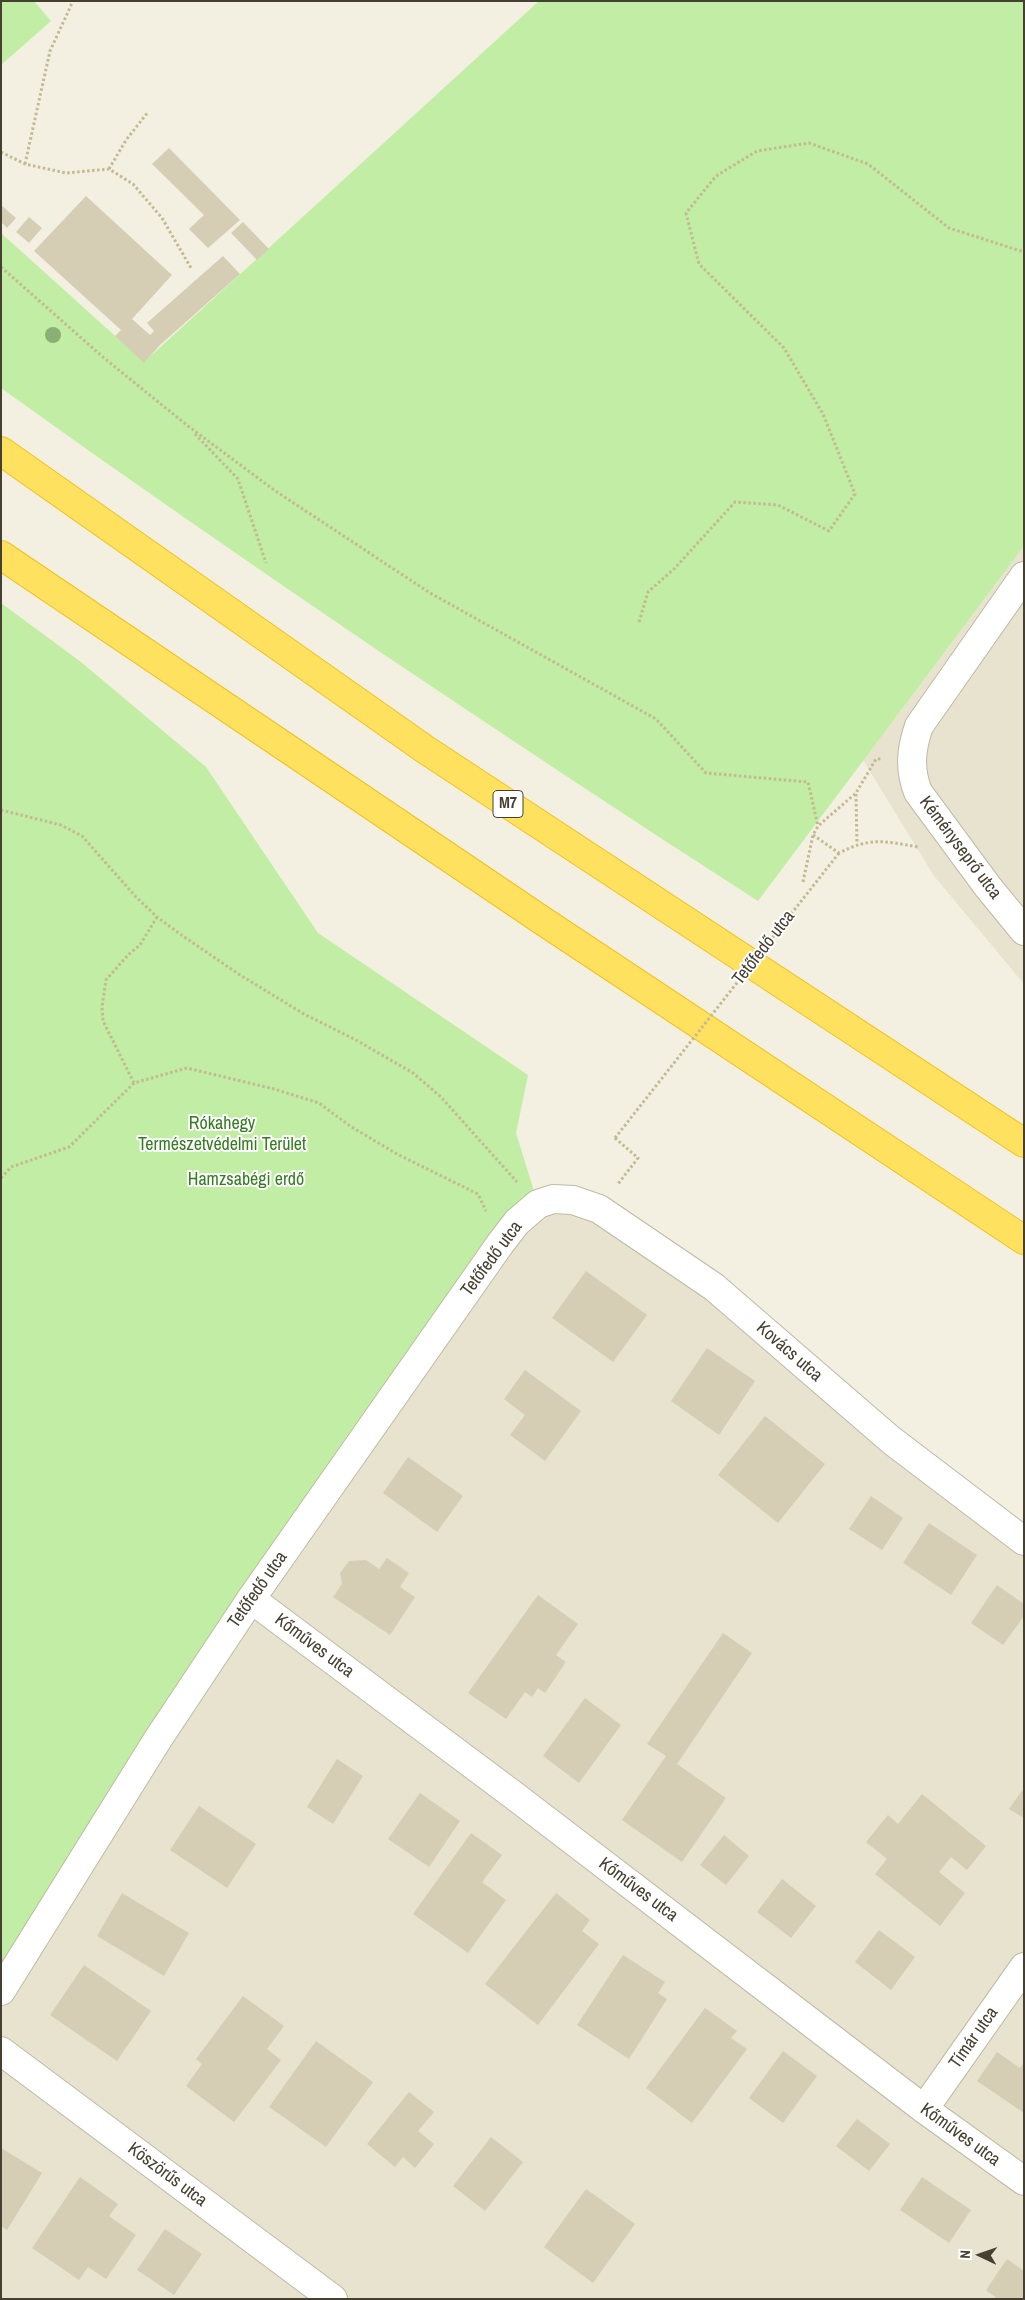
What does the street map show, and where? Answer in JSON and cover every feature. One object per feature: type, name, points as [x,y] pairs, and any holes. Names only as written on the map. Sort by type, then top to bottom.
[{"type":"highway","name":"M7","points":[[1,451],[426,750],[1024,1143]]},
{"type":"highway","points":[[1,555],[559,932],[1024,1240]]},
{"type":"street","points":[[912,759],[919,726],[1024,576]]},
{"type":"street","name":"Kéményseprő utca","points":[[912,759],[912,776],[918,792],[988,887],[1024,931]]},
{"type":"street","name":"Kovács utca","points":[[538,1204],[553,1199],[574,1200],[600,1209],[714,1287],[891,1440],[1024,1540]]},
{"type":"street","name":"Tetőfedő utca","points":[[1,1991],[158,1739],[251,1599],[500,1244],[517,1222],[538,1204]]},
{"type":"street","name":"Kőműves utca","points":[[251,1599],[520,1800],[924,2109],[1024,2182]]},
{"type":"street","name":"Tímár utca","points":[[924,2109],[1024,1967]]},
{"type":"street","name":"Köszörűs utca","points":[[1,2051],[333,2299]]},
{"type":"path","points":[[25,164],[50,51],[73,1]]},
{"type":"path","points":[[109,169],[126,140],[148,112]]},
{"type":"path","points":[[639,622],[648,592],[674,569],[735,502],[778,505],[829,531],[855,494],[823,414],[784,348],[699,264],[686,213],[716,176],[757,151],[809,143],[868,164],[949,228],[1024,252]]},
{"type":"path","points":[[1,152],[25,164],[66,173],[109,169],[133,184],[162,218],[191,268]]},
{"type":"path","points":[[1,267],[104,358],[188,426],[274,490],[430,593],[656,719],[706,773],[808,782],[818,826]]},
{"type":"path","points":[[188,426],[238,479],[266,563]]},
{"type":"path","points":[[803,882],[813,835],[818,826],[856,793],[876,759],[912,759]]},
{"type":"path","points":[[856,793],[856,844]]},
{"type":"path","points":[[1,810],[61,825],[82,836],[157,917],[240,975],[304,1014],[413,1072],[447,1103],[538,1204]]},
{"type":"path","points":[[813,835],[839,853],[856,844],[881,840],[924,848]]},
{"type":"path","name":"Tetőfedő utca","points":[[600,1209],[638,1158],[615,1138],[839,853]]},
{"type":"path","points":[[134,1083],[104,1021],[102,1007],[106,980],[128,955],[140,945],[157,917]]},
{"type":"path","points":[[1,1178],[11,1167],[69,1147],[134,1083],[187,1068],[274,1089],[319,1103],[350,1126],[396,1154],[478,1194],[500,1244]]},
{"type":"shaded area","points":[[1024,546],[1024,984],[934,876],[863,760]]},
{"type":"shaded area","points":[[538,1204],[599,1209],[1024,1541],[1024,2299],[1,2299],[1,1991],[158,1739]]},
{"type":"green space","points":[[1,1],[34,1],[51,21],[1,65]]},
{"type":"green space","points":[[539,1],[1024,1],[1024,546],[758,901],[282,585],[1,388],[1,233],[144,362]]},
{"type":"green space","name":"Rókahegy Természetvédelmi Terület","points":[[1,603],[81,662],[206,767],[318,933],[528,1075],[516,1133],[538,1204],[517,1222],[1,1991]]},
{"type":"building","points":[[169,148],[240,220],[208,248],[189,229],[204,215],[152,164]]},
{"type":"building","points":[[86,196],[172,275],[132,319],[150,335],[154,331],[147,323],[223,256],[240,274],[160,345],[144,363],[115,336],[121,330],[34,251]]},
{"type":"building","points":[[1,205],[16,218],[7,228],[1,222]]},
{"type":"building","points":[[29,217],[42,228],[29,243],[16,232]]},
{"type":"building","points":[[243,222],[269,249],[257,260],[231,233]]},
{"type":"building","points":[[586,1271],[647,1315],[613,1362],[552,1318]]},
{"type":"building","points":[[707,1348],[755,1381],[719,1435],[671,1401]]},
{"type":"building","points":[[525,1370],[581,1411],[545,1461],[510,1435],[525,1415],[504,1399]]},
{"type":"building","points":[[765,1416],[825,1464],[778,1523],[718,1475]]},
{"type":"building","points":[[408,1457],[463,1496],[437,1532],[383,1493]]},
{"type":"building","points":[[871,1496],[903,1518],[882,1550],[849,1529]]},
{"type":"building","points":[[929,1523],[977,1555],[951,1595],[903,1563]]},
{"type":"building","points":[[387,1558],[409,1573],[400,1587],[415,1597],[390,1635],[333,1597],[342,1584],[340,1573],[349,1561],[366,1560],[379,1569]]},
{"type":"building","points":[[997,1585],[1024,1604],[1024,1616],[1003,1645],[971,1623]]},
{"type":"building","points":[[538,1595],[578,1624],[556,1655],[566,1662],[545,1693],[538,1688],[532,1697],[525,1692],[506,1719],[468,1693]]},
{"type":"building","points":[[723,1633],[752,1653],[677,1764],[726,1798],[682,1862],[622,1820],[666,1756],[647,1744]]},
{"type":"building","points":[[585,1698],[621,1725],[579,1783],[543,1756]]},
{"type":"building","points":[[337,1759],[363,1776],[333,1824],[307,1807]]},
{"type":"building","points":[[1024,1788],[1024,1818],[1009,1809]]},
{"type":"building","points":[[420,1793],[460,1821],[429,1867],[388,1839]]},
{"type":"building","points":[[922,1794],[986,1846],[967,1870],[951,1857],[939,1872],[965,1893],[940,1926],[875,1874],[887,1859],[866,1842],[888,1815],[898,1824]]},
{"type":"building","points":[[199,1806],[256,1844],[227,1888],[170,1850]]},
{"type":"building","points":[[471,1833],[502,1855],[482,1882],[506,1900],[468,1953],[413,1914]]},
{"type":"building","points":[[724,1835],[749,1856],[726,1885],[700,1865]]},
{"type":"building","points":[[782,1879],[816,1906],[791,1938],[757,1912]]},
{"type":"building","points":[[122,1893],[189,1933],[164,1976],[97,1936]]},
{"type":"building","points":[[556,1893],[590,1920],[582,1931],[599,1944],[538,2025],[485,1984]]},
{"type":"building","points":[[879,1930],[915,1957],[891,1990],[855,1962]]},
{"type":"building","points":[[623,1955],[665,1982],[658,1993],[667,1999],[629,2059],[577,2025]]},
{"type":"building","points":[[84,1965],[151,2011],[117,2061],[50,2015]]},
{"type":"building","points":[[243,1996],[284,2026],[267,2049],[281,2060],[234,2122],[186,2086],[202,2064],[196,2059]]},
{"type":"building","points":[[705,2008],[737,2031],[731,2038],[747,2049],[692,2123],[646,2088]]},
{"type":"building","points":[[316,2041],[373,2082],[326,2147],[269,2107]]},
{"type":"building","points":[[783,2051],[817,2076],[783,2123],[749,2098]]},
{"type":"building","points":[[997,2052],[1020,2068],[1024,2063],[1024,2113],[977,2081]]},
{"type":"building","points":[[409,2092],[434,2112],[418,2131],[434,2144],[415,2168],[403,2157],[395,2167],[367,2144]]},
{"type":"building","points":[[857,2119],[890,2144],[869,2171],[836,2146]]},
{"type":"building","points":[[491,2137],[523,2162],[485,2211],[453,2186]]},
{"type":"building","points":[[1,2148],[42,2173],[7,2230],[1,2226]]},
{"type":"building","points":[[80,2177],[118,2204],[109,2216],[136,2235],[106,2279],[88,2267],[79,2280],[32,2248]]},
{"type":"building","points":[[922,2177],[971,2210],[949,2243],[900,2210]]},
{"type":"building","points":[[586,2189],[635,2224],[593,2283],[544,2247]]},
{"type":"building","points":[[165,2229],[202,2254],[174,2295],[137,2270]]},
{"type":"building","points":[[1007,2259],[1024,2271],[1024,2299],[998,2299],[986,2290]]},
{"type":"park label","name":"Hamzsabégi erdő","points":[[246,1180]]}]
